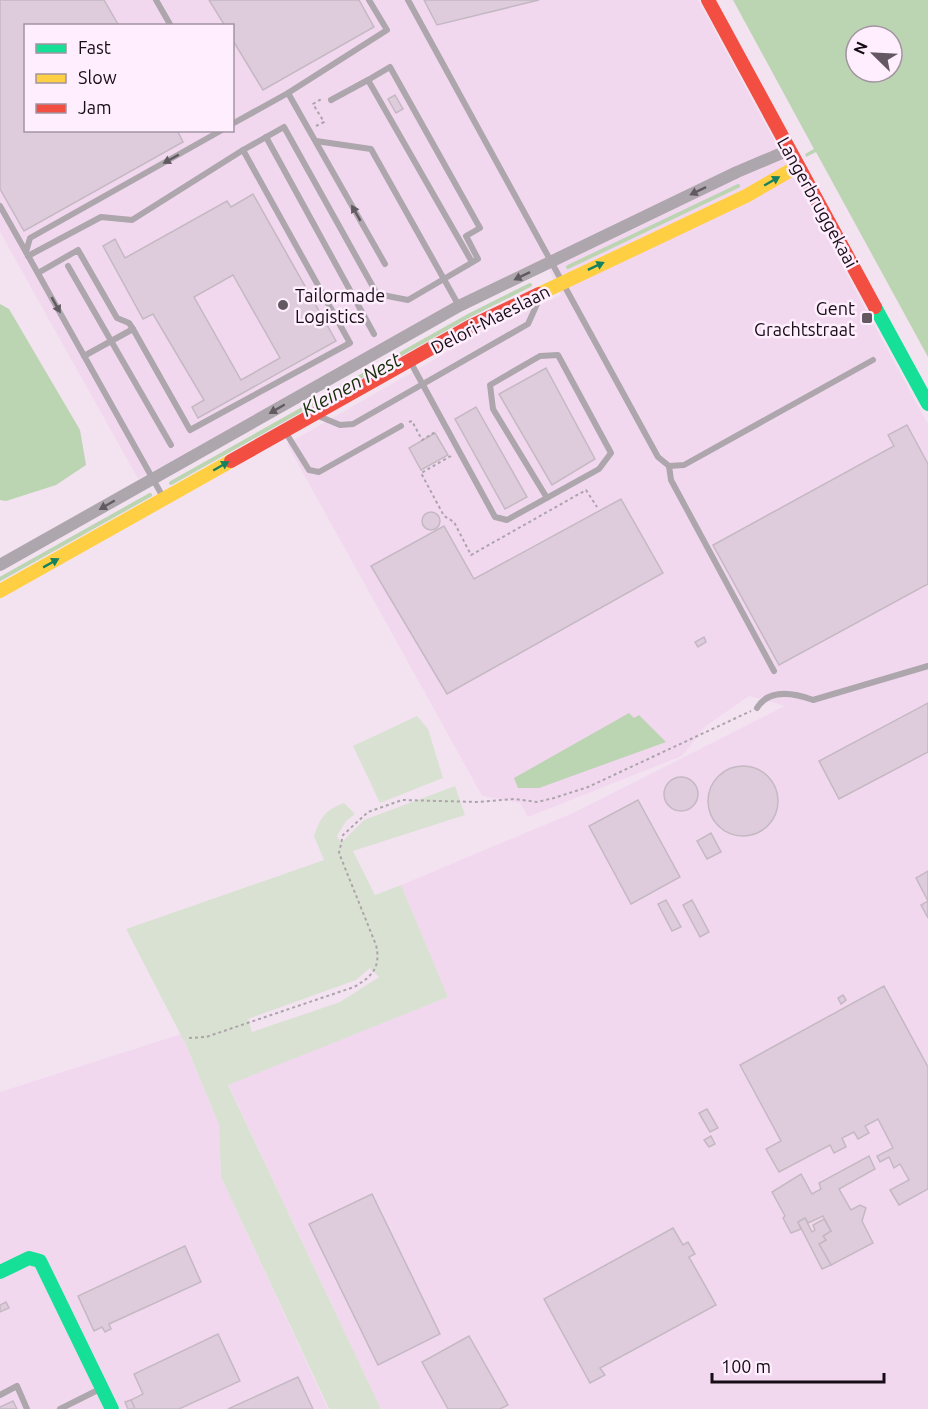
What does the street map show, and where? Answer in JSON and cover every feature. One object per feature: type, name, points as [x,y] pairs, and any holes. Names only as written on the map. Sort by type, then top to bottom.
[{"type":"street","name":"Langerbruggekaai","points":[[708,0],[928,404]]},
{"type":"street","name":"Delori-Maeslaan","points":[[0,566],[459,306],[737,172],[789,150]]},
{"type":"street","name":"Delori-Maeslaan","points":[[0,591],[409,360],[535,295],[746,196],[798,166]]},
{"type":"street","points":[[0,1272],[29,1258],[40,1261],[111,1409]]},
{"type":"lane","points":[[156,0],[170,24]]},
{"type":"lane","points":[[234,123],[288,93],[387,30],[369,0]]},
{"type":"lane","points":[[408,0],[658,457],[669,466],[671,480],[774,671]]},
{"type":"lane","points":[[27,254],[100,217],[132,220],[284,127],[377,294],[408,300],[478,259],[466,236],[480,228],[390,68],[332,97]]},
{"type":"lane","points":[[368,80],[472,262]]},
{"type":"lane","points":[[288,93],[385,264]]},
{"type":"lane","points":[[27,254],[30,238],[218,132]]},
{"type":"lane","points":[[266,137],[374,334]]},
{"type":"lane","points":[[315,141],[371,149],[446,279],[459,306]]},
{"type":"lane","points":[[38,273],[78,250],[117,318],[129,323],[133,329],[190,430],[350,343],[243,150]]},
{"type":"lane","points":[[0,206],[164,499]]},
{"type":"lane","points":[[68,266],[171,445]]},
{"type":"lane","points":[[313,414],[340,425],[354,424],[528,324],[537,303],[535,295]]},
{"type":"lane","points":[[84,356],[133,329]]},
{"type":"lane","points":[[409,360],[495,517],[507,520],[547,498],[599,469],[611,453],[558,356],[540,356],[490,385],[493,409],[547,498]]},
{"type":"lane","points":[[669,466],[684,465],[873,360]]},
{"type":"lane","points":[[284,430],[309,470],[319,472],[401,426]]},
{"type":"lane","points":[[756,708],[770,695],[796,694],[813,700],[928,666]]},
{"type":"lane","points":[[0,1395],[17,1386],[27,1409]]},
{"type":"lane","points":[[60,1409],[102,1389]]},
{"type":"path","points":[[309,130],[324,122],[313,104],[332,97]]},
{"type":"path","points":[[189,1038],[206,1037],[354,987],[377,968],[379,959],[370,927],[339,853],[343,835],[368,812],[402,800],[478,802],[515,799],[537,802],[554,798],[588,787],[756,708]]},
{"type":"shaded area","points":[[0,0],[698,0],[928,424],[928,1409],[381,1409],[228,1084],[448,997],[401,885],[573,813],[785,706],[749,696],[706,726],[682,756],[528,817],[520,803],[482,796],[287,444],[477,335],[561,295],[545,262],[138,479],[0,232]]},
{"type":"shaded area","points":[[733,0],[928,0],[928,357],[816,152],[806,157],[805,154],[814,149]]},
{"type":"shaded area","points":[[0,304],[9,309],[80,430],[86,465],[56,485],[6,501],[0,500]]},
{"type":"shaded area","points":[[629,713],[634,718],[639,715],[666,742],[539,788],[518,788],[514,778]]},
{"type":"shaded area","points":[[417,716],[428,729],[443,778],[380,803],[353,746]]},
{"type":"shaded area","points":[[455,786],[465,815],[353,851],[375,895],[401,885],[448,997],[228,1085],[381,1409],[329,1409],[221,1177],[219,1125],[185,1043],[126,929],[324,860],[314,836],[324,815],[338,805],[344,803],[355,814],[346,821],[337,836],[341,843],[364,820]],"holes":[[[370,968],[379,977],[340,1002],[252,1032],[248,1019],[356,980]]]},
{"type":"shaded area","points":[[181,1034],[219,1125],[221,1177],[328,1409],[0,1409],[0,1092]]},
{"type":"building","points":[[0,0],[104,0],[118,24],[24,24],[24,132],[178,132],[183,142],[24,231],[0,189]]},
{"type":"building","points":[[209,0],[359,0],[374,27],[263,90],[234,42],[234,24],[224,24]]},
{"type":"building","points":[[424,0],[539,0],[437,25]]},
{"type":"building","points":[[395,95],[403,109],[396,113],[388,99]]},
{"type":"building","name":"Tailormade Logistics","points":[[253,194],[336,341],[198,418],[192,407],[204,400],[153,314],[143,319],[103,246],[115,239],[125,258],[227,201],[231,207]],"holes":[[[233,275],[280,358],[241,380],[194,297]]]},
{"type":"building","points":[[546,368],[595,459],[552,485],[499,394]]},
{"type":"building","points":[[476,407],[527,497],[505,509],[455,419]]},
{"type":"building","points":[[907,425],[928,464],[928,584],[779,665],[713,545],[894,446],[888,435]]},
{"type":"building","points":[[435,433],[448,455],[421,470],[409,448]]},
{"type":"building","points":[[621,499],[663,573],[447,694],[371,566],[444,526],[474,579]]},
{"type":"building","points":[[427,512],[435,512],[440,517],[438,528],[427,530],[422,525],[422,517]]},
{"type":"building","points":[[704,637],[706,642],[698,647],[695,642]]},
{"type":"building","points":[[928,703],[928,752],[839,799],[819,761]]},
{"type":"building","points":[[743,766],[756,769],[768,776],[775,788],[778,801],[775,814],[768,826],[756,833],[743,836],[730,833],[718,826],[711,814],[708,801],[711,788],[718,776],[730,769]]},
{"type":"building","points":[[681,777],[693,782],[698,794],[693,806],[681,811],[669,806],[664,794],[669,782]]},
{"type":"building","points":[[638,800],[680,877],[631,904],[589,826]]},
{"type":"building","points":[[711,833],[721,852],[707,859],[697,841]]},
{"type":"building","points":[[928,871],[928,901],[916,878]]},
{"type":"building","points":[[666,900],[681,927],[672,931],[658,904]]},
{"type":"building","points":[[692,900],[709,932],[700,937],[683,905]]},
{"type":"building","points":[[928,901],[928,918],[921,905]]},
{"type":"building","points":[[884,986],[928,1067],[928,1189],[899,1205],[890,1190],[909,1180],[900,1164],[894,1168],[889,1157],[880,1162],[877,1156],[893,1148],[878,1119],[865,1126],[869,1133],[858,1139],[854,1132],[842,1138],[846,1147],[834,1153],[830,1145],[779,1172],[766,1149],[781,1141],[740,1065]]},
{"type":"building","points":[[843,995],[846,1000],[841,1004],[838,998]]},
{"type":"building","points":[[707,1109],[718,1128],[710,1132],[699,1113]]},
{"type":"building","points":[[711,1136],[715,1144],[709,1147],[704,1140]]},
{"type":"building","points":[[869,1156],[875,1169],[839,1189],[851,1210],[860,1205],[866,1208],[862,1221],[873,1243],[831,1265],[819,1244],[826,1240],[823,1236],[831,1231],[823,1216],[808,1223],[805,1218],[798,1222],[801,1229],[791,1233],[772,1192],[801,1174],[812,1194],[821,1189],[819,1183]]},
{"type":"building","points":[[372,1194],[440,1334],[378,1365],[309,1224]]},
{"type":"building","points":[[805,1218],[812,1232],[815,1230],[813,1225],[824,1219],[831,1231],[823,1236],[826,1240],[819,1244],[831,1265],[822,1269],[798,1222]]},
{"type":"building","points":[[673,1228],[683,1245],[688,1242],[695,1254],[689,1257],[716,1305],[600,1368],[605,1375],[590,1383],[544,1299]]},
{"type":"building","points":[[185,1246],[201,1282],[109,1324],[111,1329],[105,1332],[102,1327],[94,1331],[78,1296]]},
{"type":"building","points":[[6,1302],[9,1308],[0,1312],[0,1305]]},
{"type":"building","points":[[218,1334],[240,1381],[179,1409],[135,1409],[131,1400],[143,1394],[134,1374]]},
{"type":"building","points":[[469,1336],[508,1405],[500,1409],[448,1409],[422,1362]]},
{"type":"building","points":[[298,1377],[313,1409],[228,1409]]},
{"type":"building","points":[[131,1400],[135,1409],[128,1409],[125,1402]]},
{"type":"building","points":[[13,1401],[17,1409],[0,1409],[0,1407]]},
{"type":"waterway","name":"Kleinen Nest","points":[[568,267],[738,186]]},
{"type":"waterway","name":"Kleinen Nest","points":[[171,483],[470,315],[530,285]]},
{"type":"waterway","name":"Kleinen Nest","points":[[0,579],[150,495]]},
{"type":"traffic: fast","points":[[875,307],[928,404]]},
{"type":"traffic: fast","points":[[0,1272],[29,1258],[40,1261],[112,1409]]},
{"type":"traffic: slow","points":[[539,294],[746,196],[798,166]]},
{"type":"traffic: slow","points":[[0,591],[231,461]]},
{"type":"traffic: jam","points":[[708,0],[875,307]]},
{"type":"traffic: jam","points":[[231,461],[469,327],[539,294]]},
{"type":"place","name":"Tailormade Logistics","points":[[283,305]]},
{"type":"place","name":"Gent Grachtstraat","points":[[867,318]]}]
